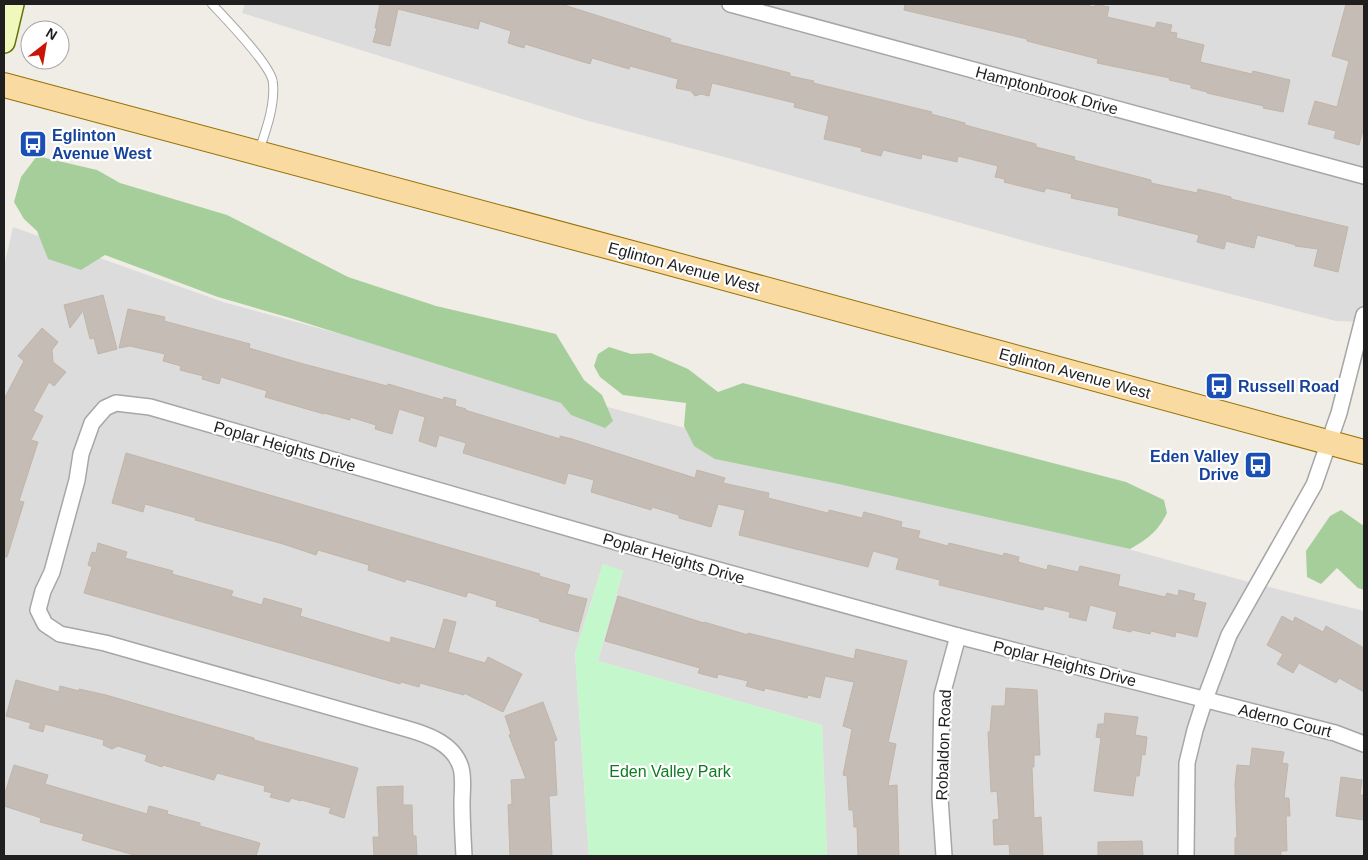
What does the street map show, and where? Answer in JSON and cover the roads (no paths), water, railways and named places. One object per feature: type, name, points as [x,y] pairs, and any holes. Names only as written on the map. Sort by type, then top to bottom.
[{"type":"main road","points":[[4,42],[13,4]]},
{"type":"main road","name":"Eglinton Avenue West","points":[[4,85],[1364,452]]},
{"type":"street","name":"Hamptonbrook Drive","points":[[730,4],[1364,176]]},
{"type":"street","points":[[1186,856],[1187,763],[1205,698],[1229,634],[1314,485],[1330,442],[1364,315]]},
{"type":"street","name":"Poplar Heights Drive","points":[[464,856],[460,767],[452,753],[440,742],[424,734],[404,728],[106,643],[60,634],[44,624],[38,610],[43,591],[52,572],[78,480],[81,454],[86,436],[92,422],[105,408],[116,403],[150,407],[620,543],[958,636],[1205,698]]},
{"type":"street","name":"Robaldon Road","points":[[944,856],[940,798],[942,695],[958,636]]},
{"type":"street","name":"Aderno Court","points":[[1205,698],[1245,711],[1335,733],[1364,744]]},
{"type":"lane","points":[[212,4],[261,61],[273,82],[268,126],[259,153]]},
{"type":"place","name":"Eglinton Avenue West","points":[[33,144]]},
{"type":"place","name":"Russell Road","points":[[1219,386]]},
{"type":"place","name":"Eden Valley Drive","points":[[1258,465]]},
{"type":"park label","name":"Eden Valley Park","points":[[670,771]]}]
